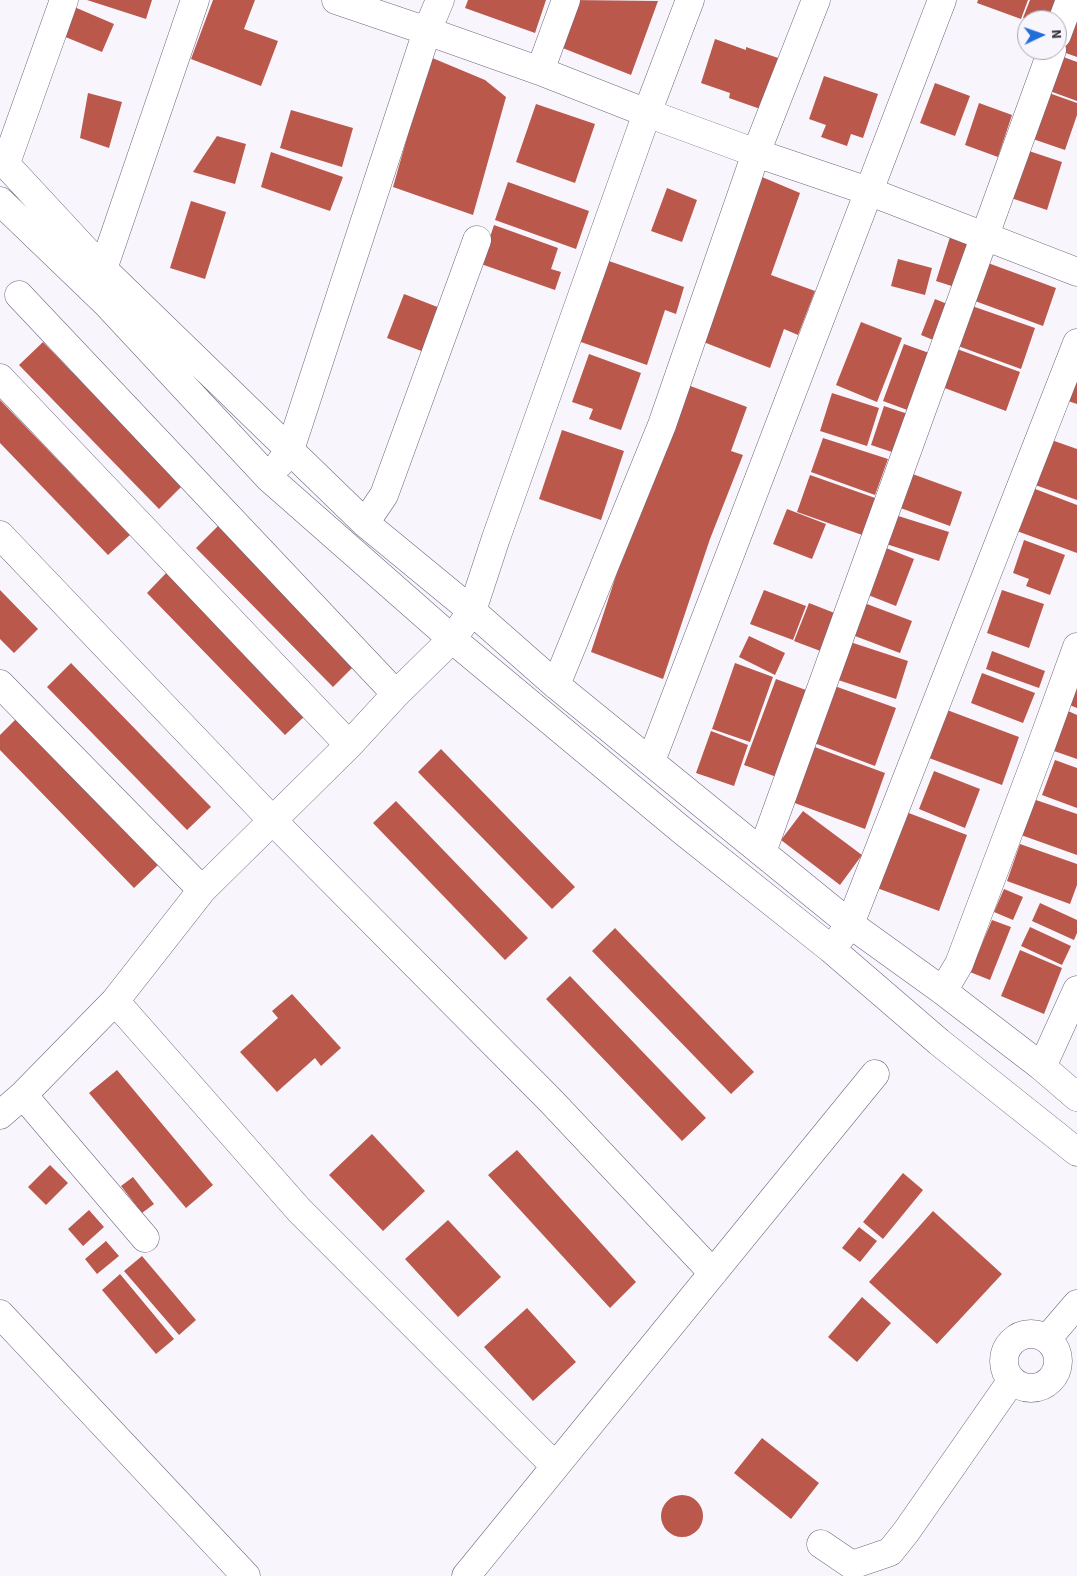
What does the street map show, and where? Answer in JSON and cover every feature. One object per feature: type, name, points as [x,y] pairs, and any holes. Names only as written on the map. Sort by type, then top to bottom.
[{"type":"street","points":[[64,0],[3,161],[103,269],[365,523],[556,685],[850,924],[943,991],[1042,1067],[1077,1097]]},
{"type":"street","points":[[103,269],[195,0]]},
{"type":"street","points":[[336,0],[427,30],[756,153],[868,191],[1077,272]]},
{"type":"street","points":[[269,478],[290,450],[427,30],[440,0]]},
{"type":"street","points":[[540,71],[566,0]]},
{"type":"street","points":[[0,1115],[23,1095],[115,1001],[202,890],[349,745],[396,694],[452,639],[472,612],[496,538],[647,113],[690,0]]},
{"type":"street","points":[[556,685],[662,426],[756,153],[816,0]]},
{"type":"street","points":[[651,761],[942,0]]},
{"type":"street","points":[[762,852],[1048,60]]},
{"type":"street","points":[[0,200],[107,304],[269,478],[452,639],[684,832],[832,950],[938,1042],[1077,1152]]},
{"type":"street","points":[[365,523],[384,495],[477,240]]},
{"type":"street","points":[[19,295],[396,694]]},
{"type":"street","points":[[832,950],[850,924],[1077,343]]},
{"type":"street","points":[[0,378],[349,745]]},
{"type":"street","points":[[0,535],[272,820],[551,1101],[713,1273]]},
{"type":"street","points":[[943,991],[962,954],[1077,647]]},
{"type":"street","points":[[0,684],[202,890]]},
{"type":"street","points":[[1042,1067],[1077,990]]},
{"type":"street","points":[[115,1001],[299,1210],[555,1466]]},
{"type":"street","points":[[466,1576],[875,1074]]},
{"type":"street","points":[[23,1095],[145,1238]]},
{"type":"street","points":[[1047,1339],[1077,1304]]},
{"type":"street","points":[[0,1314],[246,1576]]},
{"type":"street","points":[[1030,1334],[1039,1335],[1047,1339],[1056,1353],[1058,1362],[1052,1377],[1045,1383],[1028,1388],[1012,1380],[1007,1373],[1004,1356],[1013,1340],[1030,1334]]},
{"type":"street","points":[[821,1544],[852,1565],[890,1552],[1012,1380]]},
{"type":"building","points":[[87,0],[152,0],[146,19]]},
{"type":"building","points":[[213,0],[255,0],[244,29],[278,41],[261,86],[191,59]]},
{"type":"building","points":[[468,0],[546,0],[535,33],[465,8]]},
{"type":"building","points":[[571,0],[658,1],[631,75],[555,45]]},
{"type":"building","points":[[978,0],[1028,0],[1024,10],[1017,10],[1017,18],[977,3]]},
{"type":"building","points":[[1030,0],[1065,0],[1061,10],[1026,10]]},
{"type":"building","points":[[72,6],[114,24],[102,52],[63,36]]},
{"type":"building","points":[[1074,19],[1077,20],[1077,57],[1067,53],[1067,40]]},
{"type":"building","points":[[715,39],[784,60],[766,111],[729,98],[730,93],[701,83]]},
{"type":"building","points":[[430,57],[485,80],[506,97],[473,215],[393,187]]},
{"type":"building","points":[[1067,58],[1077,62],[1077,101],[1047,90],[1056,60],[1067,60]]},
{"type":"building","points":[[824,76],[878,94],[863,138],[851,134],[847,146],[821,137],[826,125],[809,119]]},
{"type":"building","points":[[935,83],[970,96],[955,136],[920,123]]},
{"type":"building","points":[[1046,92],[1077,103],[1077,115],[1065,150],[1030,138]]},
{"type":"building","points":[[88,93],[122,102],[109,148],[80,138]]},
{"type":"building","points":[[979,103],[1012,115],[998,157],[965,145]]},
{"type":"building","points":[[536,104],[595,124],[575,183],[516,162]]},
{"type":"building","points":[[291,110],[353,128],[342,167],[280,148]]},
{"type":"building","points":[[217,136],[246,144],[235,184],[193,172]]},
{"type":"building","points":[[1026,150],[1062,162],[1047,210],[1011,198]]},
{"type":"building","points":[[271,152],[343,177],[330,211],[261,187]]},
{"type":"building","points":[[762,177],[800,193],[771,275],[815,291],[798,335],[784,329],[770,368],[701,341]]},
{"type":"building","points":[[508,182],[589,211],[576,249],[495,220]]},
{"type":"building","points":[[667,188],[697,200],[682,242],[651,231]]},
{"type":"building","points":[[191,201],[226,212],[205,279],[170,268]]},
{"type":"building","points":[[494,225],[558,248],[551,269],[561,272],[555,290],[481,264]]},
{"type":"building","points":[[950,237],[978,245],[964,290],[936,281]]},
{"type":"building","points":[[898,259],[932,268],[925,295],[891,286]]},
{"type":"building","points":[[606,260],[684,287],[676,314],[665,310],[647,365],[578,341]]},
{"type":"building","points":[[988,263],[1056,288],[1043,326],[975,301]]},
{"type":"building","points":[[404,294],[440,308],[424,352],[387,338]]},
{"type":"building","points":[[935,299],[957,308],[943,344],[921,335]]},
{"type":"building","points":[[972,306],[1035,328],[1021,369],[958,346]]},
{"type":"building","points":[[861,322],[902,338],[877,402],[836,385]]},
{"type":"building","points":[[43,342],[182,486],[159,509],[19,365]]},
{"type":"building","points":[[904,344],[932,354],[910,411],[883,401]]},
{"type":"building","points":[[957,349],[1020,372],[1006,411],[942,387]]},
{"type":"building","points":[[589,354],[641,373],[621,430],[589,419],[593,409],[572,402]]},
{"type":"building","points":[[1077,364],[1077,404],[1065,400]]},
{"type":"building","points":[[685,384],[747,407],[731,451],[743,455],[710,539],[663,679],[591,652],[626,545]]},
{"type":"building","points":[[832,393],[879,408],[867,446],[820,431]]},
{"type":"building","points":[[0,400],[130,535],[108,555],[0,443]]},
{"type":"building","points":[[884,406],[914,416],[901,455],[871,445]]},
{"type":"building","points":[[562,430],[624,451],[601,520],[539,499]]},
{"type":"building","points":[[1043,437],[1077,449],[1077,500],[1027,482]]},
{"type":"building","points":[[823,438],[888,459],[875,495],[811,472]]},
{"type":"building","points":[[907,472],[962,492],[950,526],[895,506]]},
{"type":"building","points":[[810,475],[878,499],[865,536],[797,512]]},
{"type":"building","points":[[1030,487],[1077,505],[1077,553],[1014,530]]},
{"type":"building","points":[[787,509],[826,524],[812,559],[773,544]]},
{"type":"building","points":[[892,514],[949,532],[939,561],[883,543]]},
{"type":"building","points":[[219,525],[357,663],[333,687],[196,548]]},
{"type":"building","points":[[1024,540],[1065,555],[1050,595],[1026,586],[1029,579],[1013,573]]},
{"type":"building","points":[[881,546],[914,559],[896,606],[863,593]]},
{"type":"building","points":[[169,570],[308,713],[285,735],[147,593]]},
{"type":"building","points":[[0,590],[38,629],[14,653],[0,639]]},
{"type":"building","points":[[764,590],[806,606],[793,640],[750,624]]},
{"type":"building","points":[[1002,590],[1044,604],[1029,648],[987,633]]},
{"type":"building","points":[[859,601],[912,621],[900,653],[847,633]]},
{"type":"building","points":[[809,603],[837,614],[823,652],[794,641]]},
{"type":"building","points":[[749,636],[785,653],[775,675],[739,657]]},
{"type":"building","points":[[844,640],[908,661],[896,699],[832,678]]},
{"type":"building","points":[[992,651],[1045,671],[1039,688],[986,669]]},
{"type":"building","points":[[71,663],[211,807],[187,830],[47,687]]},
{"type":"building","points":[[735,663],[773,677],[750,742],[712,729]]},
{"type":"building","points":[[982,673],[1035,693],[1023,723],[971,703]]},
{"type":"building","points":[[1077,677],[1077,708],[1067,704]]},
{"type":"building","points":[[776,679],[814,693],[782,779],[744,765]]},
{"type":"building","points":[[829,684],[896,708],[875,766],[809,741]]},
{"type":"building","points":[[947,710],[1019,737],[1002,785],[929,758]]},
{"type":"building","points":[[1068,711],[1077,715],[1077,759],[1054,751]]},
{"type":"building","points":[[17,718],[158,865],[134,888],[0,750],[0,735]]},
{"type":"building","points":[[711,731],[748,745],[734,786],[696,773]]},
{"type":"building","points":[[812,746],[885,773],[865,829],[792,802]]},
{"type":"building","points":[[441,749],[575,887],[552,909],[418,772]]},
{"type":"building","points":[[1055,760],[1077,768],[1077,808],[1042,795]]},
{"type":"building","points":[[934,771],[980,789],[965,828],[919,809]]},
{"type":"building","points":[[1033,799],[1077,814],[1077,855],[1021,835]]},
{"type":"building","points":[[396,801],[528,938],[505,960],[373,823]]},
{"type":"building","points":[[803,811],[862,855],[840,885],[781,840]]},
{"type":"building","points":[[906,812],[967,835],[939,911],[877,888]]},
{"type":"building","points":[[1020,844],[1077,864],[1077,885],[1070,904],[1007,881]]},
{"type":"building","points":[[1004,889],[1023,897],[1013,920],[994,912]]},
{"type":"building","points":[[1040,903],[1077,920],[1077,933],[1074,940],[1032,921]]},
{"type":"building","points":[[992,920],[1011,927],[990,980],[970,972]]},
{"type":"building","points":[[1030,927],[1071,946],[1062,965],[1021,946]]},
{"type":"building","points":[[615,928],[754,1072],[731,1094],[592,951]]},
{"type":"building","points":[[1020,950],[1062,968],[1044,1014],[1001,996]]},
{"type":"building","points":[[570,976],[706,1118],[682,1141],[546,999]]},
{"type":"building","points":[[292,994],[341,1048],[321,1066],[315,1058],[277,1092],[240,1052],[278,1018],[272,1011]]},
{"type":"building","points":[[117,1070],[213,1185],[186,1208],[89,1093]]},
{"type":"building","points":[[372,1134],[425,1191],[383,1231],[329,1175]]},
{"type":"building","points":[[517,1150],[636,1282],[610,1308],[488,1175]]},
{"type":"building","points":[[50,1165],[68,1183],[46,1205],[28,1187]]},
{"type":"building","points":[[903,1173],[923,1190],[883,1239],[863,1222]]},
{"type":"building","points":[[133,1177],[154,1204],[142,1213],[121,1186]]},
{"type":"building","points":[[89,1210],[104,1227],[83,1246],[68,1229]]},
{"type":"building","points":[[933,1211],[1002,1274],[937,1344],[869,1282]]},
{"type":"building","points":[[448,1220],[501,1277],[458,1317],[405,1259]]},
{"type":"building","points":[[859,1227],[877,1241],[860,1262],[842,1248]]},
{"type":"building","points":[[106,1241],[119,1256],[97,1274],[85,1259]]},
{"type":"building","points":[[142,1256],[196,1320],[179,1335],[124,1271]]},
{"type":"building","points":[[120,1274],[174,1339],[156,1354],[102,1290]]},
{"type":"building","points":[[862,1297],[891,1323],[857,1362],[828,1337]]},
{"type":"building","points":[[527,1308],[576,1362],[533,1401],[484,1347]]},
{"type":"building","points":[[762,1438],[819,1483],[791,1519],[734,1473]]},
{"type":"building","points":[[678,1495],[686,1495],[697,1501],[703,1516],[697,1531],[686,1537],[678,1537],[667,1531],[661,1520],[661,1512],[667,1501]]}]
